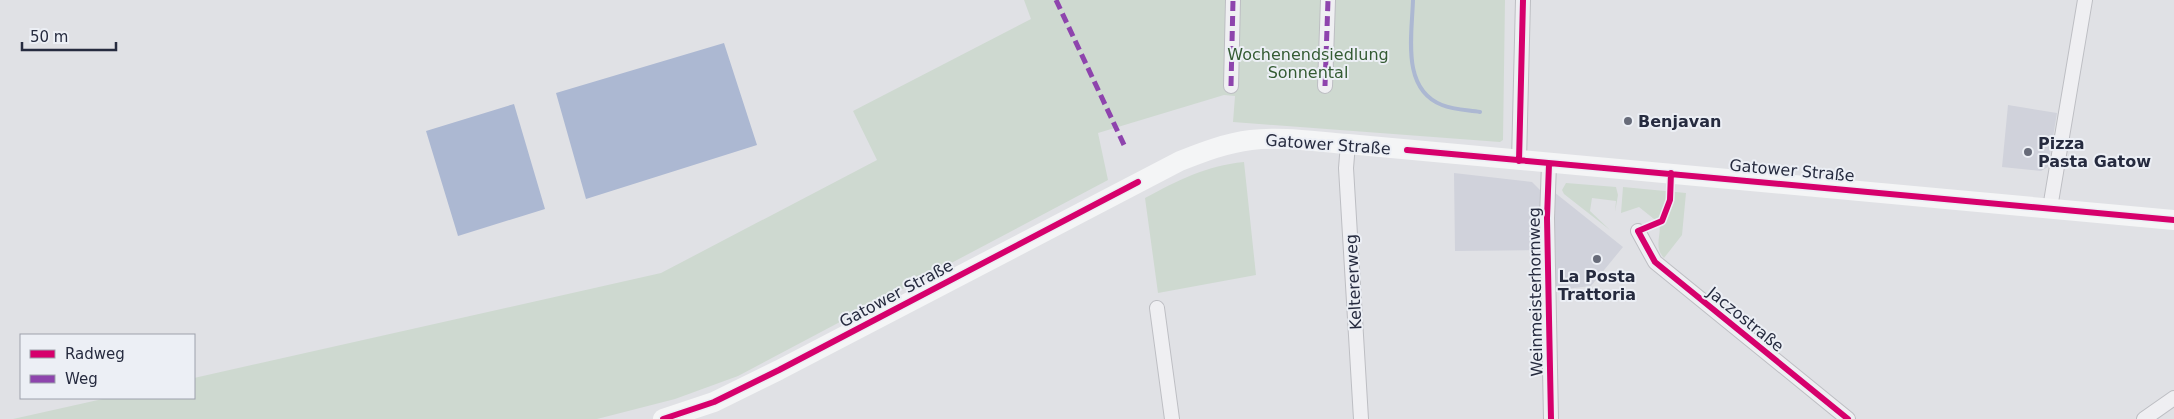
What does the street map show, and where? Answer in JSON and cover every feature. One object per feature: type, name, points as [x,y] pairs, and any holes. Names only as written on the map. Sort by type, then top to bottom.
[{"type":"main road","name":"Gatower Straße","points":[[662,419],[714,402],[779,370],[1180,161],[1222,146],[1251,140],[1272,138],[1348,144],[2174,220]]},
{"type":"street","points":[[1231,86],[1234,0]]},
{"type":"street","points":[[1325,86],[1328,0]]},
{"type":"street","points":[[1519,161],[1523,0]]},
{"type":"street","points":[[2050,208],[2086,0]]},
{"type":"street","name":"Keltererweg","points":[[1348,144],[1346,168],[1361,419]]},
{"type":"street","name":"Weinmeisterhornweg","points":[[1549,164],[1547,218],[1551,419]]},
{"type":"street","name":"Jaczostraße","points":[[1638,230],[1655,262],[1848,419]]},
{"type":"street","points":[[1157,308],[1172,419]]},
{"type":"street","points":[[2144,419],[2174,398]]},
{"type":"shaded area","points":[[2008,105],[2057,113],[2048,167],[2041,171],[2002,167]]},
{"type":"shaded area","points":[[1454,173],[1532,182],[1540,190],[1541,250],[1455,251]]},
{"type":"shaded area","points":[[1554,192],[1623,247],[1591,286],[1556,290]]},
{"type":"green space","name":"Wochenendsiedlung Sonnental","points":[[1024,0],[1505,0],[1503,140],[1500,142],[1233,122],[1235,96],[1224,95],[1098,133],[1108,180],[738,376],[675,399],[597,419],[13,419],[103,399],[195,399],[195,378],[661,273],[877,160],[853,111],[1031,19]]},
{"type":"green space","points":[[1244,162],[1256,275],[1158,293],[1145,198],[1205,170]]},
{"type":"green space","points":[[1566,183],[1616,187],[1618,195],[1615,212],[1616,201],[1592,198],[1590,211],[1610,230],[1564,194],[1562,190]]},
{"type":"green space","points":[[1623,187],[1686,193],[1682,235],[1664,258],[1658,244],[1660,229],[1658,219],[1654,219],[1639,207],[1621,213]]},
{"type":"water","points":[[724,43],[757,145],[586,199],[556,93]]},
{"type":"water","points":[[514,104],[545,209],[458,236],[426,131]]},
{"type":"waterway","points":[[1413,0],[1412,60],[1420,87],[1429,97],[1442,105],[1480,112]]},
{"type":"marked path","points":[[1056,0],[1125,147]]},
{"type":"marked path","points":[[1231,86],[1233,0]]},
{"type":"marked path","points":[[1325,86],[1328,0]]},
{"type":"cycle path","points":[[1519,161],[1523,0]]},
{"type":"cycle path","points":[[1407,150],[2174,220]]},
{"type":"cycle path","points":[[1549,164],[1547,218],[1551,419]]},
{"type":"cycle path","points":[[1671,173],[1670,200],[1662,221],[1638,231],[1655,262],[1848,419]]},
{"type":"cycle path","points":[[663,419],[714,402],[779,370],[1138,182]]},
{"type":"place","name":"Benjavan","points":[[1628,121]]},
{"type":"place","name":"Pizza Pasta Gatow","points":[[2028,152]]},
{"type":"place","name":"La Posta Trattoria","points":[[1597,259]]}]
